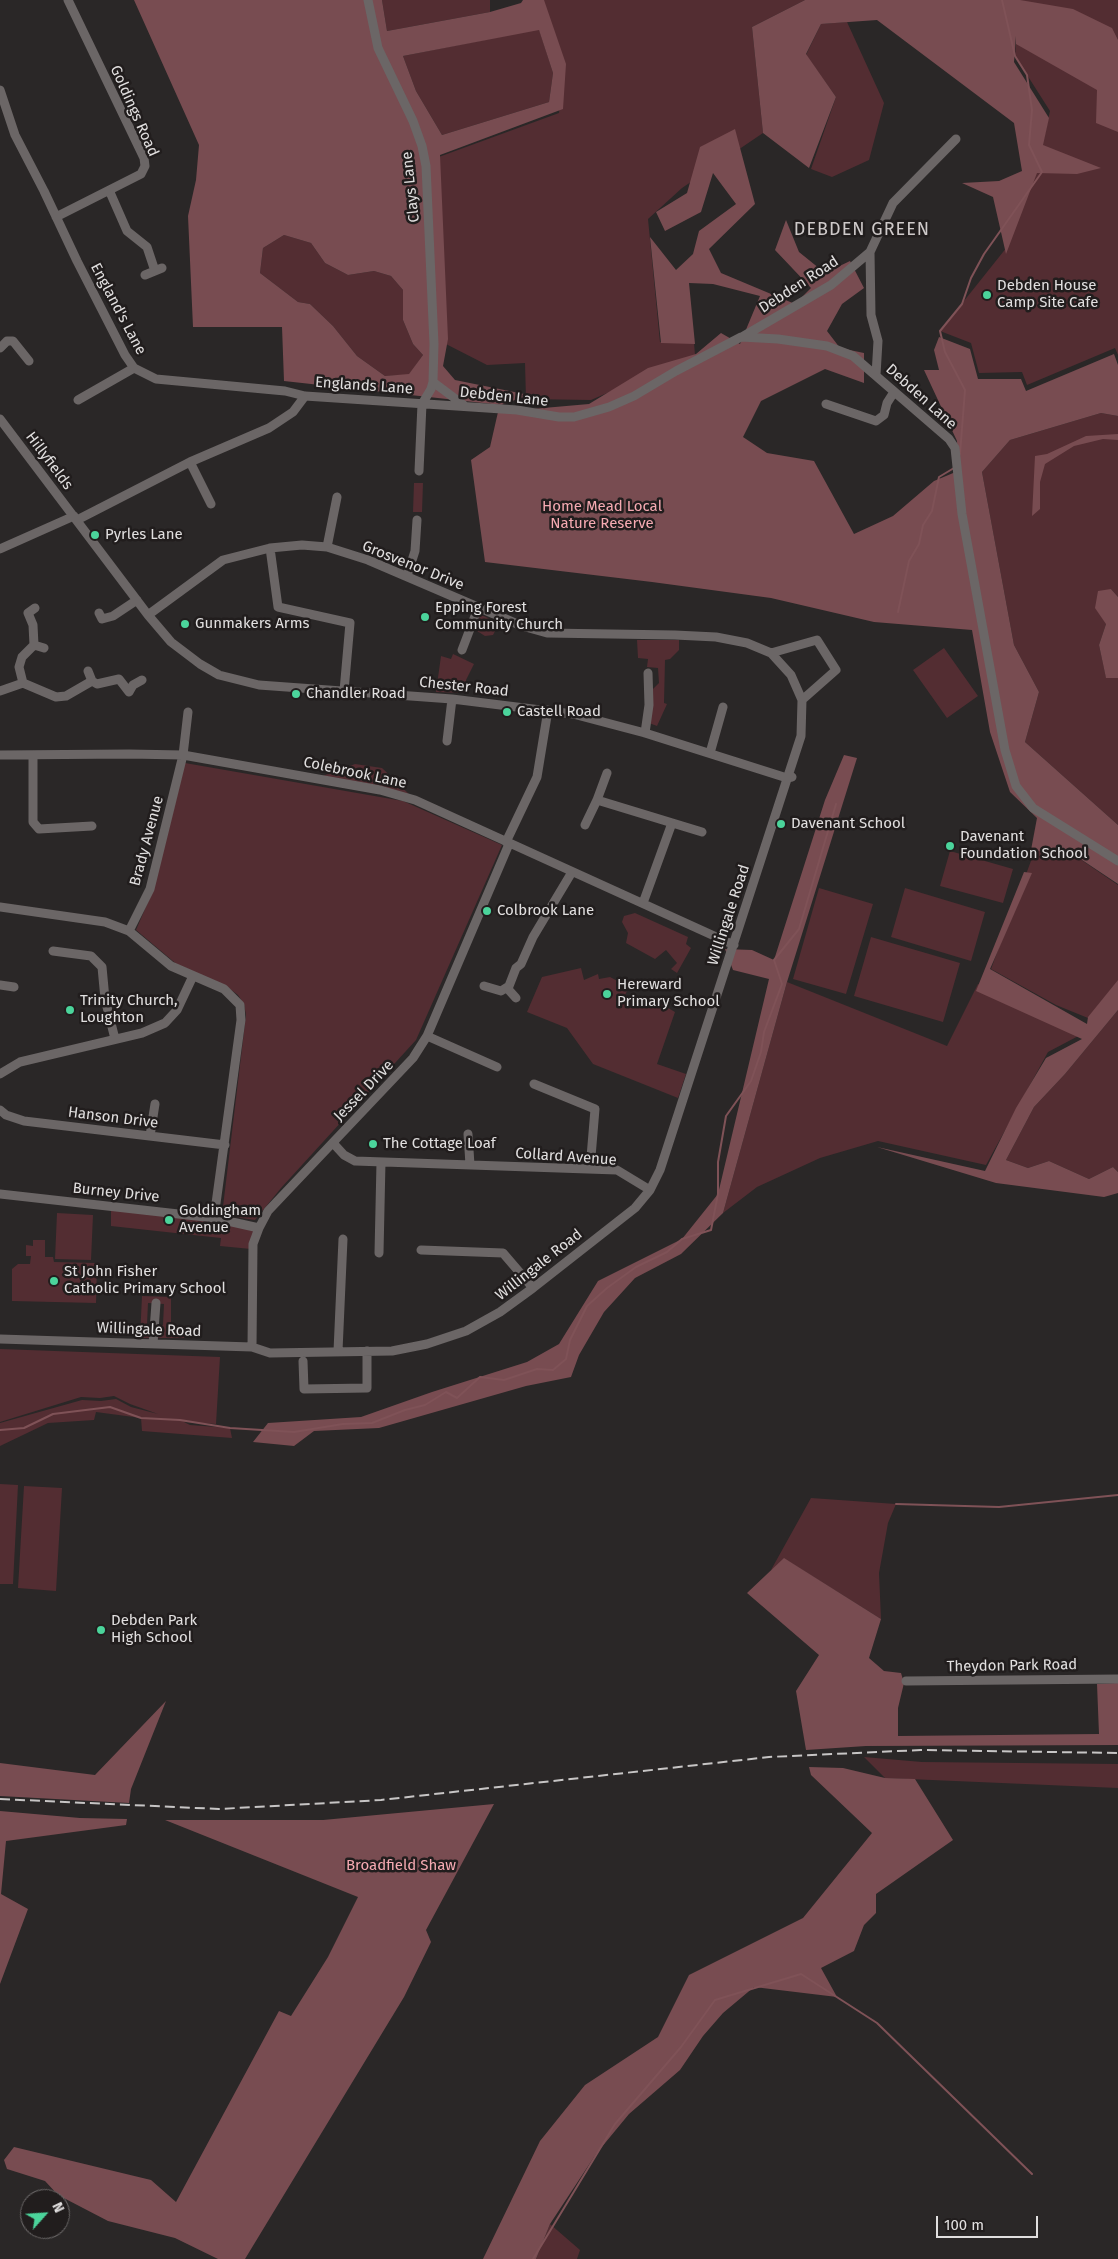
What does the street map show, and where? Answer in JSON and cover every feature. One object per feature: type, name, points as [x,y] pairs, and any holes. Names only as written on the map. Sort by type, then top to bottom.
[{"type":"street","name":"Goldings Road","points":[[56,217],[141,174],[144,170],[145,162],[68,0]]},
{"type":"street","name":"Clays Lane","points":[[368,0],[378,48],[413,121],[422,146],[426,166],[434,344],[433,382],[431,390],[422,404]]},
{"type":"street","name":"England's Lane","points":[[0,90],[2,104],[14,135],[134,368],[156,380],[285,391],[305,396]]},
{"type":"street","name":"Debden Road","points":[[741,337],[830,285],[870,252],[893,203],[956,138]]},
{"type":"street","points":[[109,190],[127,231],[147,247],[159,269],[145,275]]},
{"type":"street","name":"Debden Road","points":[[870,252],[871,315],[878,341],[876,375]]},
{"type":"street","name":"Debden Lane","points":[[422,404],[516,410],[559,417],[574,417],[609,407],[634,396],[676,371],[741,337],[778,339],[828,346],[853,356],[949,439],[955,448],[962,514],[1005,750],[1009,769],[1016,786],[1033,808],[1118,861]]},
{"type":"street","points":[[0,348],[7,341],[13,341],[29,361]]},
{"type":"street","points":[[78,400],[134,368]]},
{"type":"street","points":[[433,382],[465,406]]},
{"type":"street","points":[[826,404],[876,421],[884,415],[887,403],[894,392]]},
{"type":"street","points":[[0,549],[75,518],[190,462],[269,428],[292,412],[305,396]]},
{"type":"street","name":"Englands Lane","points":[[305,396],[422,404]]},
{"type":"street","points":[[419,471],[422,404]]},
{"type":"street","name":"Hillyfields","points":[[0,419],[75,518]]},
{"type":"street","points":[[190,462],[211,504]]},
{"type":"street","points":[[327,548],[337,497]]},
{"type":"street","name":"Chester Road","points":[[75,518],[148,615],[171,642],[185,654],[219,674],[259,685],[452,699],[573,714],[645,733],[790,778]]},
{"type":"street","points":[[407,576],[415,551],[417,520]]},
{"type":"street","name":"Grosvenor Drive","points":[[148,615],[224,560],[270,548],[302,545],[327,548],[368,560],[522,626],[547,633],[716,637],[747,644],[771,653],[791,676],[802,700],[801,736],[790,778]]},
{"type":"street","points":[[270,548],[278,606],[350,622],[344,691]]},
{"type":"street","points":[[106,629],[101,616],[113,616],[137,600]]},
{"type":"street","points":[[23,683],[19,667],[22,657],[31,642],[34,625],[28,613],[36,608]]},
{"type":"street","points":[[462,650],[478,608]]},
{"type":"street","points":[[771,653],[817,640],[836,670],[802,700]]},
{"type":"street","points":[[31,642],[44,648]]},
{"type":"street","points":[[88,671],[92,681],[100,684],[119,679],[129,692],[133,685],[142,680]]},
{"type":"street","points":[[645,733],[648,705],[648,674]]},
{"type":"street","points":[[0,691],[23,683],[56,697],[66,696],[92,681]]},
{"type":"street","points":[[447,741],[452,699]]},
{"type":"street","points":[[710,753],[723,707]]},
{"type":"street","points":[[507,843],[537,777],[548,710]]},
{"type":"street","name":"Brady Avenue","points":[[129,930],[150,889],[183,755],[188,712]]},
{"type":"street","name":"Colebrook Lane","points":[[0,755],[183,755],[380,790],[415,800],[734,945]]},
{"type":"street","points":[[33,756],[33,822],[38,829],[92,826]]},
{"type":"street","points":[[585,825],[607,773]]},
{"type":"street","name":"Willingale Road","points":[[0,1339],[252,1347],[270,1353],[392,1351],[427,1344],[466,1331],[500,1312],[635,1208],[650,1190],[660,1170],[790,778]]},
{"type":"street","points":[[597,800],[702,832]]},
{"type":"street","points":[[643,904],[672,823]]},
{"type":"street","name":"Jessel Drive","points":[[252,1347],[253,1244],[258,1228],[268,1211],[413,1058],[427,1036],[507,843]]},
{"type":"street","points":[[484,986],[501,991],[507,988],[516,968],[521,964],[534,937],[572,872]]},
{"type":"street","points":[[0,907],[104,922],[129,930],[171,966],[224,989],[240,1005],[241,1020],[214,1218]]},
{"type":"street","points":[[53,951],[91,956],[102,967],[105,999],[115,1040]]},
{"type":"street","points":[[0,1074],[20,1062],[142,1033],[165,1023],[177,1010],[193,976]]},
{"type":"street","points":[[0,985],[14,987]]},
{"type":"street","points":[[507,988],[516,998]]},
{"type":"street","points":[[427,1036],[497,1067]]},
{"type":"street","points":[[534,1084],[595,1108],[590,1169]]},
{"type":"street","points":[[150,1136],[155,1104]]},
{"type":"street","name":"Hanson Drive","points":[[0,1110],[6,1115],[24,1121],[225,1145]]},
{"type":"street","points":[[468,1134],[470,1165]]},
{"type":"street","name":"Collard Avenue","points":[[333,1143],[344,1155],[355,1161],[617,1170],[650,1190]]},
{"type":"street","points":[[378,1253],[381,1162]]},
{"type":"street","name":"Burney Drive","points":[[0,1194],[214,1218],[258,1228]]},
{"type":"street","points":[[338,1351],[343,1239]]},
{"type":"street","points":[[421,1250],[504,1253],[533,1288]]},
{"type":"street","points":[[154,1344],[156,1303]]},
{"type":"street","points":[[303,1361],[304,1389],[367,1388],[367,1352]]},
{"type":"street","name":"Theydon Park Road","points":[[906,1681],[1118,1679]]},
{"type":"shaded area","points":[[382,0],[490,0],[490,12],[387,31]]},
{"type":"shaded area","points":[[540,0],[805,0],[752,27],[763,133],[682,188],[648,219],[660,342],[694,343],[695,355],[591,400],[526,399],[525,363],[487,365],[444,343],[436,158],[559,113],[563,68]]},
{"type":"shaded area","points":[[1012,0],[1118,0],[1118,355],[1115,348],[1027,385],[1022,372],[979,373],[971,343],[940,331],[1007,247],[1044,138],[1050,111],[1015,56],[1018,14]]},
{"type":"shaded area","points":[[847,22],[884,103],[869,160],[832,177],[811,169],[836,97],[806,55],[821,24]]},
{"type":"shaded area","points":[[539,29],[553,73],[549,102],[442,135],[416,91],[403,56]]},
{"type":"shaded area","points":[[284,235],[311,243],[325,263],[348,275],[374,271],[391,276],[403,290],[403,320],[413,344],[423,355],[409,375],[385,376],[357,356],[333,326],[310,304],[298,302],[260,273],[263,248]]},
{"type":"shaded area","points":[[1101,413],[1118,416],[1118,597],[1111,589],[1106,624],[1099,645],[1106,677],[1118,678],[1118,825],[1025,742],[1039,692],[1014,645],[982,472],[1010,440]]},
{"type":"shaded area","points":[[414,483],[423,483],[422,512],[413,512]]},
{"type":"shaded area","points":[[479,614],[499,623],[493,635],[485,636],[474,629]]},
{"type":"shaded area","points":[[637,640],[679,640],[679,650],[670,659],[665,660],[664,703],[667,704],[657,726],[649,723],[651,691],[659,683],[658,668],[647,667],[648,659],[638,658]]},
{"type":"shaded area","points":[[944,648],[978,696],[947,718],[913,670]]},
{"type":"shaded area","points":[[453,654],[474,664],[466,680],[467,693],[436,692],[441,656],[451,659]]},
{"type":"shaded area","points":[[185,763],[403,801],[502,845],[416,1040],[281,1188],[255,1220],[222,1215],[246,1015],[244,1004],[238,995],[230,989],[180,967],[136,930],[154,888]]},
{"type":"shaded area","points":[[355,764],[382,768],[412,797],[320,777]]},
{"type":"shaded area","points":[[1035,850],[1077,857],[1118,885],[1118,981],[1088,1018],[1056,1005],[991,969]]},
{"type":"shaded area","points":[[950,851],[1013,869],[1003,903],[940,886]]},
{"type":"shaded area","points":[[819,888],[873,904],[846,994],[793,979]]},
{"type":"shaded area","points":[[905,888],[985,912],[971,961],[891,937]]},
{"type":"shaded area","points":[[635,913],[688,937],[686,944],[691,948],[677,973],[671,969],[677,963],[666,950],[655,959],[626,943],[628,933],[622,922],[624,916]]},
{"type":"shaded area","points":[[871,937],[960,963],[943,1022],[854,996]]},
{"type":"shaded area","points":[[581,968],[584,980],[598,974],[599,979],[610,977],[629,987],[625,995],[649,1005],[653,999],[675,1012],[657,1064],[686,1074],[678,1098],[593,1064],[567,1028],[527,1012],[542,977]]},
{"type":"shaded area","points":[[787,982],[947,1046],[978,984],[1084,1033],[1048,1052],[986,1165],[878,1141],[820,1158],[757,1187],[723,1213]]},
{"type":"shaded area","points":[[1118,1010],[1118,1172],[1113,1167],[1089,1179],[1049,1161],[1028,1168],[1006,1160],[1034,1107],[1065,1074]]},
{"type":"shaded area","points":[[111,1210],[214,1221],[255,1230],[251,1249],[220,1246],[221,1238],[111,1226]]},
{"type":"shaded area","points":[[57,1213],[93,1215],[91,1260],[55,1259]]},
{"type":"shaded area","points":[[33,1240],[45,1240],[45,1257],[53,1257],[54,1262],[97,1263],[96,1303],[12,1301],[12,1269],[18,1264],[30,1264],[31,1256],[26,1256],[26,1245],[33,1246]]},
{"type":"shaded area","points":[[142,1296],[171,1297],[171,1325],[178,1326],[183,1331],[184,1338],[140,1338]],"holes":[[[148,1303],[164,1304],[163,1325],[147,1324]]]},
{"type":"shaded area","points":[[0,1349],[220,1357],[216,1424],[184,1422],[190,1425],[230,1428],[232,1438],[142,1431],[141,1418],[96,1412],[94,1420],[48,1423],[0,1446],[0,1423],[82,1400],[101,1401],[116,1399],[131,1407],[158,1414],[114,1396],[100,1398],[81,1397],[0,1422]]},
{"type":"shaded area","points":[[0,1484],[18,1485],[13,1584],[0,1584]]},
{"type":"shaded area","points":[[24,1486],[62,1488],[56,1591],[18,1588]]},
{"type":"shaded area","points":[[811,1498],[896,1504],[888,1523],[879,1573],[881,1619],[788,1561],[771,1570]]},
{"type":"shaded area","points":[[864,1757],[922,1762],[1118,1764],[1118,1788],[885,1778]]},
{"type":"shaded area","points":[[550,2224],[580,2250],[577,2259],[536,2259]]},
{"type":"green space","points":[[134,0],[382,0],[387,31],[490,12],[521,3],[523,0],[544,0],[566,64],[563,109],[440,155],[448,339],[443,366],[455,380],[529,395],[501,405],[284,381],[282,327],[193,327],[188,216],[196,180],[199,145]],"holes":[[[539,30],[553,73],[549,102],[442,135],[416,91],[403,56]],[[284,235],[311,243],[325,263],[348,275],[374,271],[391,276],[403,290],[403,320],[413,344],[423,355],[409,374],[385,376],[357,356],[333,326],[310,304],[298,302],[260,273],[263,248]]]},
{"type":"green space","points":[[805,0],[1020,0],[1073,9],[1112,28],[1118,40],[1118,132],[1096,123],[1097,90],[1016,44],[1016,36],[1014,62],[1049,118],[1043,145],[1101,168],[1077,174],[1037,173],[1006,254],[993,197],[962,183],[999,181],[1022,171],[1014,123],[877,20],[821,24],[806,54],[836,97],[809,168],[763,133],[752,27]]},
{"type":"green space","name":"Home Mead Local Nature Reserve","points":[[735,129],[755,204],[709,249],[721,273],[795,304],[811,288],[775,250],[786,220],[799,252],[825,273],[850,261],[864,288],[842,304],[827,331],[840,348],[864,353],[864,383],[825,369],[761,401],[743,437],[767,453],[814,461],[854,534],[893,516],[934,481],[958,471],[957,441],[924,370],[939,370],[934,350],[939,337],[970,349],[978,379],[1021,379],[1026,391],[1114,354],[1118,365],[1118,416],[1101,413],[1010,440],[982,472],[1014,645],[1039,692],[1025,742],[1118,825],[1118,884],[1076,856],[1031,850],[1037,818],[1010,792],[990,732],[972,630],[874,622],[771,598],[485,562],[471,460],[490,447],[498,412],[589,404],[648,368],[696,354],[721,333],[740,344],[760,296],[713,284],[689,283],[695,344],[661,343],[650,237],[676,270],[693,254],[699,231],[736,204],[713,173],[701,212],[665,231],[656,212],[687,193],[700,147]]},
{"type":"green space","points":[[1118,434],[1118,440],[1103,439],[1074,446],[1045,464],[1040,482],[1040,509],[1032,516],[1035,456],[1047,454],[1086,436]]},
{"type":"green space","points":[[1111,589],[1118,597],[1118,678],[1106,678],[1099,645],[1106,624],[1095,608],[1098,591]]},
{"type":"green space","points":[[844,755],[857,758],[787,982],[723,1213],[681,1254],[635,1278],[604,1312],[579,1355],[571,1377],[526,1386],[379,1428],[314,1431],[294,1446],[253,1442],[268,1423],[361,1417],[527,1362],[559,1344],[598,1281],[682,1239],[718,1194],[769,979],[733,970],[725,949],[752,950],[774,960],[825,800]]},
{"type":"green space","points":[[1024,872],[1032,873],[990,969],[1087,1024],[1088,1017],[1118,980],[1118,1010],[1065,1074],[1034,1107],[1006,1160],[1028,1168],[1049,1161],[1089,1179],[1113,1167],[1118,1172],[1118,1193],[1104,1197],[996,1183],[877,1147],[985,1171],[1016,1108],[1046,1058],[1082,1039],[976,991]]},
{"type":"green space","points":[[784,1558],[881,1619],[869,1658],[884,1671],[901,1673],[904,1683],[898,1708],[898,1736],[1099,1734],[1097,1684],[1118,1683],[1118,1745],[866,1746],[806,1750],[796,1691],[819,1655],[747,1593]]},
{"type":"green space","points":[[166,1701],[131,1789],[129,1803],[0,1796],[0,1763],[95,1775]]},
{"type":"green space","points":[[809,1767],[843,1768],[885,1778],[915,1779],[953,1840],[876,1894],[876,1913],[864,1925],[854,1951],[821,1968],[837,1997],[754,1987],[723,2013],[703,2036],[680,2070],[629,2114],[596,2154],[550,2224],[536,2259],[483,2259],[540,2141],[585,2085],[658,2037],[689,1975],[803,1918],[872,1833],[811,1775]]},
{"type":"green space","name":"Broadfield Shaw","points":[[494,1804],[426,1930],[431,1942],[404,1997],[245,2259],[218,2259],[175,2238],[108,2221],[70,2201],[70,2189],[52,2189],[45,2181],[7,2169],[4,2160],[14,2147],[151,2180],[176,2202],[279,2011],[291,2016],[328,1957],[358,1897],[165,1820],[323,1820]]},
{"type":"green space","points":[[0,1811],[80,1818],[127,1819],[126,1825],[6,1841],[1,1894],[28,1909],[0,1984]]},
{"type":"waterway","points":[[960,454],[965,390],[945,352],[940,331],[962,304],[971,278],[984,254],[1042,172],[1029,145],[1032,110],[1027,75],[1015,56],[1002,0]]},
{"type":"waterway","points":[[898,612],[909,561],[919,544],[923,525],[932,511],[939,477],[954,468]]},
{"type":"waterway","points":[[0,1430],[24,1428],[53,1414],[110,1407],[141,1418],[180,1420],[230,1428],[294,1432],[343,1424],[372,1423],[405,1410],[425,1405],[446,1392],[457,1398],[480,1377],[504,1380],[537,1369],[553,1370],[566,1359],[570,1340],[587,1306],[607,1288],[636,1267],[667,1252],[682,1239],[711,1230],[718,1194],[718,1162],[726,1116],[751,1081],[761,1052],[764,1032],[782,984],[774,960],[799,929],[836,804]]},
{"type":"waterway","points":[[896,1504],[999,1507],[1118,1495]]},
{"type":"waterway","points":[[533,2259],[615,2124],[681,2047],[715,2000],[801,1974],[877,2023],[1032,2174]]},
{"type":"railway","points":[[0,1799],[219,1809],[381,1800],[769,1757],[921,1750],[1118,1753]]},
{"type":"place","name":"Debden House Camp Site Cafe","points":[[987,295]]},
{"type":"place","name":"Pyrles Lane","points":[[95,535]]},
{"type":"place","name":"Epping Forest Community Church","points":[[425,617]]},
{"type":"place","name":"Gunmakers Arms","points":[[185,624]]},
{"type":"place","name":"Chandler Road","points":[[296,694]]},
{"type":"place","name":"Castell Road","points":[[507,712]]},
{"type":"place","name":"Davenant School","points":[[781,824]]},
{"type":"place","name":"Davenant Foundation School","points":[[950,846]]},
{"type":"place","name":"Colbrook Lane","points":[[487,911]]},
{"type":"place","name":"Hereward Primary School","points":[[607,994]]},
{"type":"place","name":"Trinity Church, Loughton","points":[[70,1010]]},
{"type":"place","name":"The Cottage Loaf","points":[[373,1144]]},
{"type":"place","name":"Goldingham Avenue","points":[[169,1220]]},
{"type":"place","name":"St John Fisher Catholic Primary School","points":[[54,1281]]},
{"type":"place","name":"Debden Park High School","points":[[101,1630]]},
{"type":"district","name":"DEBDEN GREEN","points":[[862,230]]}]
